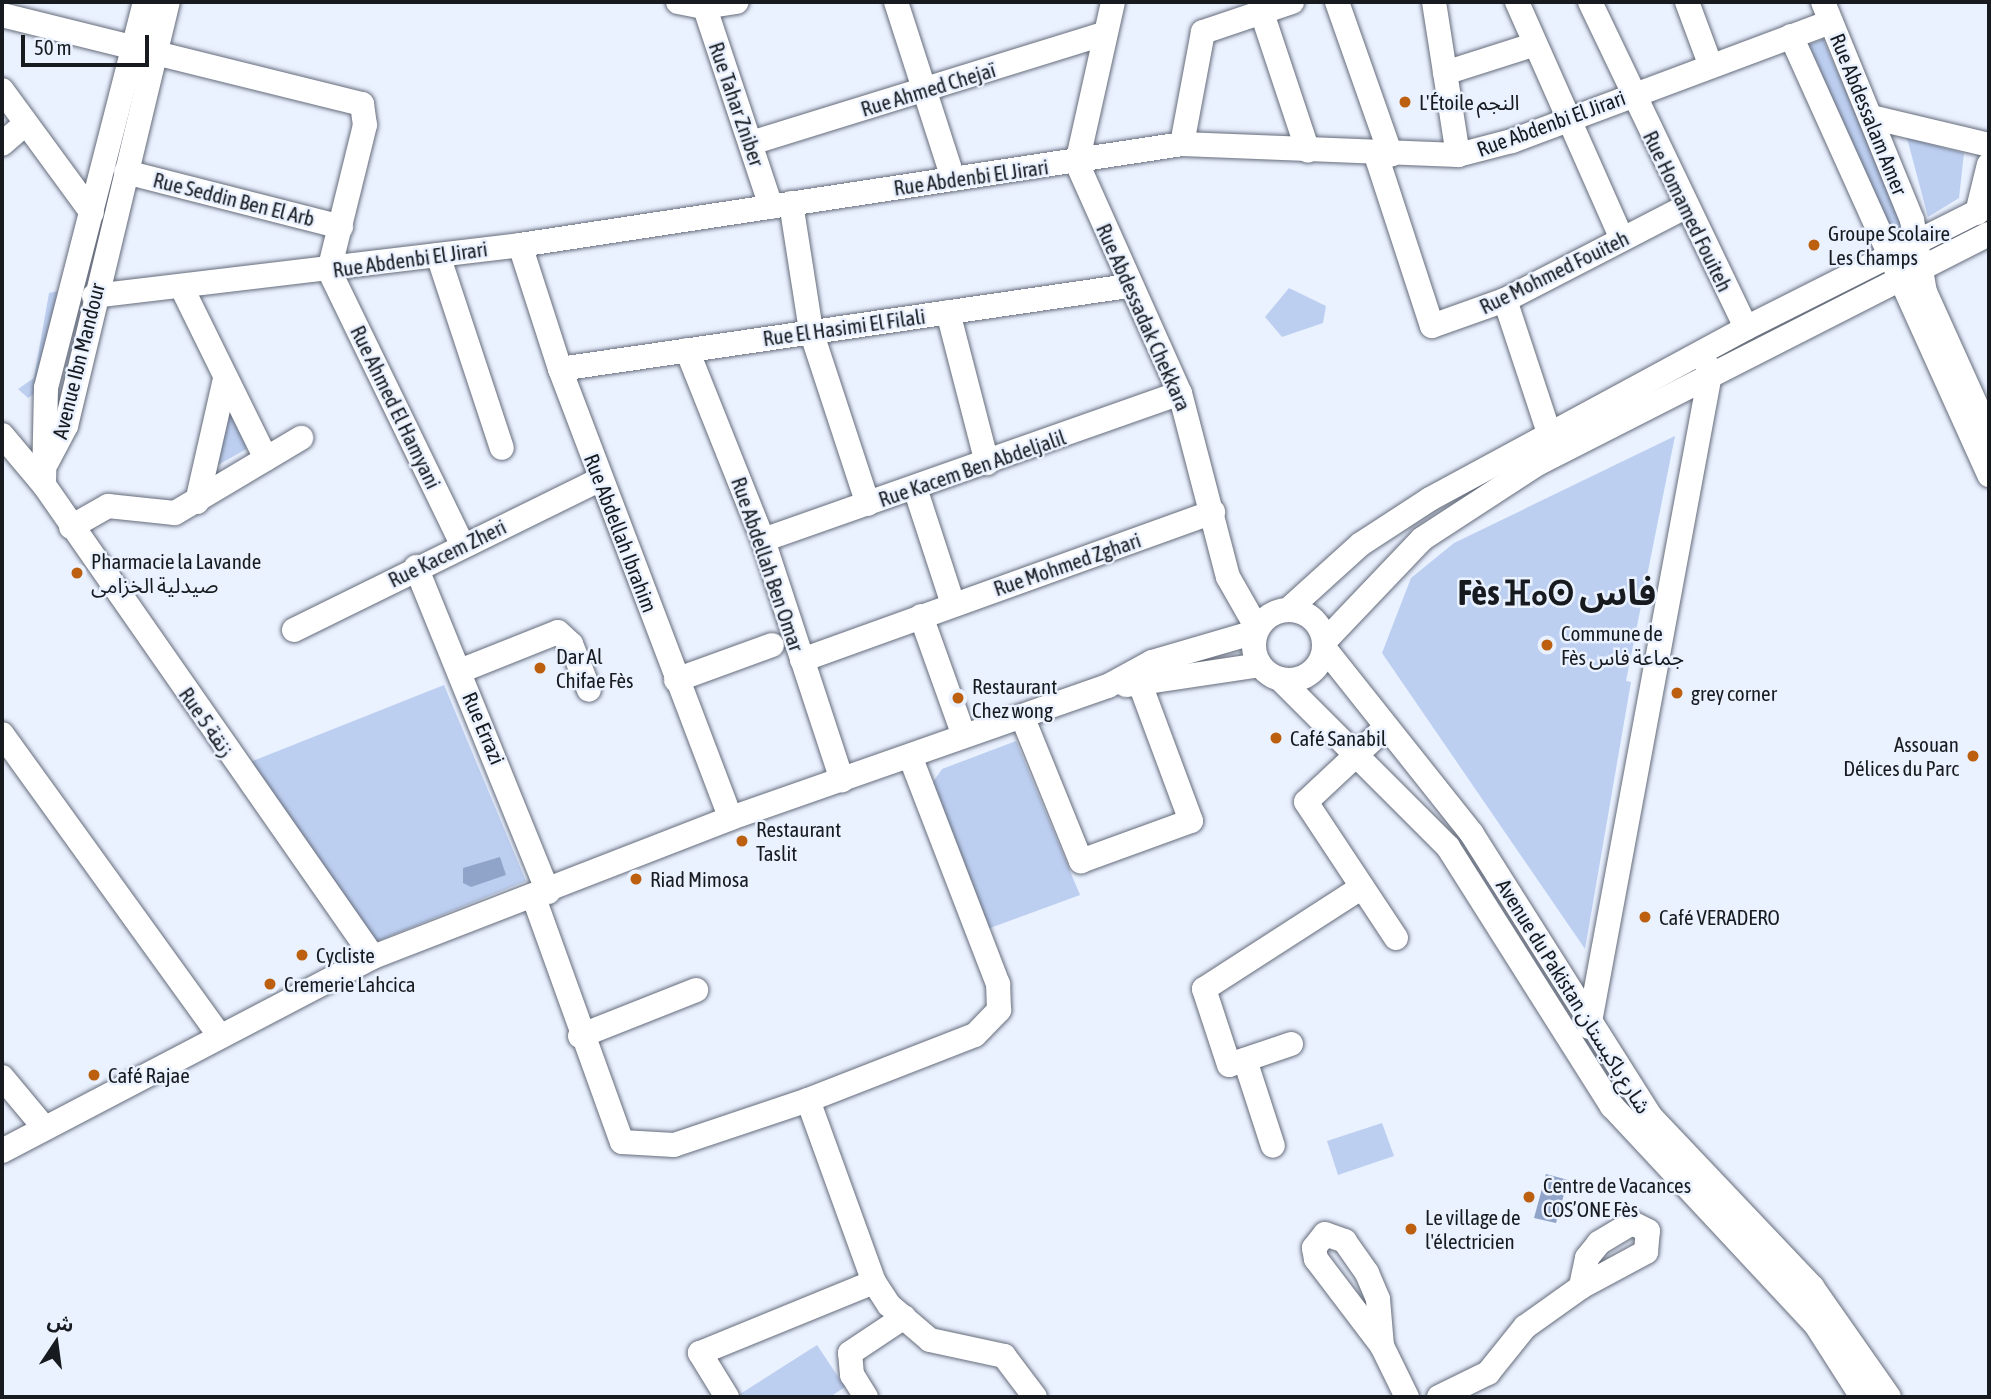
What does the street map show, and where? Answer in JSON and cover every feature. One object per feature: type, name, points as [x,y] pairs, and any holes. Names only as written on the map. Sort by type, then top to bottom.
[{"type":"street","name":"Avenue Ibn Mandour","points":[[46,474],[62,441],[94,296],[126,172],[145,49],[145,2]]},
{"type":"street","name":"Avenue Ibn Mandour","points":[[46,474],[41,437],[46,388],[92,213],[145,49],[168,2]]},
{"type":"street","points":[[678,2],[704,5],[737,2]]},
{"type":"street","points":[[896,2],[953,179]]},
{"type":"street","points":[[1077,163],[1113,2]]},
{"type":"street","points":[[1182,144],[1203,32],[1292,2]]},
{"type":"street","points":[[1336,2],[1384,155]]},
{"type":"street","points":[[1434,2],[1458,155]]},
{"type":"street","name":"Rue Homamed Fouiteh","points":[[1590,2],[1630,94],[1746,328]]},
{"type":"street","points":[[1687,2],[1710,64]]},
{"type":"street","points":[[1523,3],[1533,45],[1564,121],[1622,239]]},
{"type":"street","name":"Rue Tahar Zniber","points":[[704,5],[751,143],[781,205],[811,331],[868,504]]},
{"type":"street","name":"Rue Abdenbi El Jirari","points":[[94,296],[183,290],[520,244],[1077,163],[1182,144],[1384,155],[1458,155],[1564,121],[1710,64],[1791,36],[1827,12]]},
{"type":"street","name":"Rue Abdessalam Amer","points":[[1827,12],[1871,117],[1917,243],[1904,268]]},
{"type":"street","points":[[1262,13],[1308,151]]},
{"type":"street","points":[[2,15],[358,100],[365,125],[329,270]]},
{"type":"street","name":"Rue Ahmed Chejaï","points":[[751,143],[1104,34]]},
{"type":"street","points":[[1791,36],[1904,268],[1989,434]]},
{"type":"street","points":[[1445,73],[1533,45]]},
{"type":"street","points":[[2,90],[24,125],[92,213]]},
{"type":"street","points":[[1871,117],[1989,145]]},
{"type":"street","points":[[2,144],[24,125]]},
{"type":"street","name":"Rue Mohmed Fouiteh","points":[[1384,155],[1432,326],[1505,300],[1685,207]]},
{"type":"street","name":"Rue Abdessadak Chekkara","points":[[1077,163],[1128,286],[1180,393],[1232,589],[1256,630]]},
{"type":"street","points":[[1985,217],[1989,164]]},
{"type":"street","name":"Rue Seddin Ben El Arb","points":[[126,172],[341,226]]},
{"type":"street","points":[[2,1151],[37,1129],[218,1033],[373,957],[541,895],[731,818],[1108,686],[1191,648],[1256,630],[1289,609],[1393,521],[1549,433],[1706,363],[1904,268],[1985,217]]},
{"type":"street","points":[[1917,243],[1985,217]]},
{"type":"street","name":"Rue Abdellah Ibrahim","points":[[520,244],[560,369],[676,680],[731,818]]},
{"type":"street","points":[[438,255],[502,448]]},
{"type":"street","points":[[1108,686],[1311,671],[1324,646],[1422,539],[1537,464],[1706,363],[1746,328],[1904,268]]},
{"type":"street","points":[[1904,268],[1989,475]]},
{"type":"street","name":"Rue Ahmed El Hamyani","points":[[329,270],[462,544]]},
{"type":"street","name":"Rue El Hasimi El Filali","points":[[560,369],[1128,286]]},
{"type":"street","points":[[183,290],[266,459]]},
{"type":"street","points":[[1505,300],[1549,433]]},
{"type":"street","points":[[948,312],[988,463]]},
{"type":"street","name":"Rue Abdellah Ben Omar","points":[[687,350],[762,540],[842,780]]},
{"type":"street","points":[[1590,1027],[1706,363]]},
{"type":"street","points":[[197,502],[225,379]]},
{"type":"street","name":"Rue Kacem Ben Abdeljalil","points":[[762,540],[988,463],[1180,393]]},
{"type":"street","name":"Rue 5 زنقة","points":[[2,435],[46,474],[71,527],[373,957]]},
{"type":"street","points":[[71,527],[107,506],[163,516],[197,502],[301,438]]},
{"type":"street","name":"Rue Kacem Zheri","points":[[293,630],[462,544],[601,479]]},
{"type":"street","points":[[915,488],[953,604]]},
{"type":"street","name":"Rue Mohmed Zghari","points":[[802,660],[1213,512]]},
{"type":"street","name":"Rue Errazi","points":[[416,567],[460,671],[541,895],[580,1036],[619,1138],[630,1145],[674,1145],[808,1100],[975,1035],[999,1010],[998,984],[910,756]]},
{"type":"street","points":[[1289,609],[1313,619],[1324,646]]},
{"type":"street","points":[[921,615],[964,736]]},
{"type":"street","points":[[1256,630],[1270,672]]},
{"type":"street","points":[[460,671],[558,632],[571,644],[589,690]]},
{"type":"street","points":[[676,680],[772,645]]},
{"type":"street","name":"Avenue du Pakistan شارع باكيستان","points":[[1324,646],[1385,728],[1472,834],[1590,1027],[1679,1153],[1812,1287],[1889,1397]]},
{"type":"street","name":"Avenue du Pakistan شارع باكيستان","points":[[1270,672],[1448,847],[1612,1106],[1816,1325],[1862,1397]]},
{"type":"street","points":[[1021,716],[1081,861],[1191,821],[1140,684]]},
{"type":"street","points":[[1385,728],[1306,802],[1396,938]]},
{"type":"street","points":[[2,734],[218,1033]]},
{"type":"street","points":[[1291,1044],[1229,1065],[1204,989],[1362,887]]},
{"type":"street","points":[[580,1036],[696,990]]},
{"type":"street","points":[[1245,1060],[1273,1146]]},
{"type":"street","points":[[2,1077],[37,1129]]},
{"type":"street","points":[[2,1100],[37,1129]]},
{"type":"street","points":[[808,1100],[874,1282],[904,1317],[943,1346],[1004,1356],[1035,1397]]},
{"type":"street","points":[[727,1397],[700,1353],[874,1282]]},
{"type":"street","points":[[1439,1397],[1488,1373],[1525,1328],[1581,1287]]},
{"type":"street","points":[[866,1397],[852,1375],[850,1353],[904,1317]]},
{"type":"street","points":[[1382,1346],[1407,1397]]},
{"type":"shaded area","points":[[1823,39],[1907,231],[1893,237],[1809,45]]},
{"type":"shaded area","points":[[1907,138],[1964,153],[1959,198],[1928,217]]},
{"type":"shaded area","points":[[1289,288],[1326,306],[1323,323],[1282,337],[1265,317]]},
{"type":"shaded area","points":[[58,291],[34,394],[28,398],[18,389],[34,378],[49,293]]},
{"type":"shaded area","points":[[231,410],[250,447],[216,466]]},
{"type":"shaded area","points":[[1675,436],[1626,681],[1631,682],[1585,949],[1382,653],[1411,578],[1454,543]]},
{"type":"shaded area","points":[[444,685],[526,881],[373,943],[245,764]]},
{"type":"shaded area","points":[[1016,741],[1080,895],[982,931],[933,782],[942,769]]},
{"type":"shaded area","points":[[500,857],[506,875],[471,887],[463,883],[463,868]]},
{"type":"shaded area","points":[[1382,1123],[1394,1156],[1338,1175],[1327,1141]]},
{"type":"shaded area","points":[[1546,1174],[1568,1180],[1556,1223],[1534,1218]]},
{"type":"shaded area","points":[[817,1345],[845,1387],[830,1397],[737,1396]]},
{"type":"place","name":"L'Étoile النجم","points":[[1405,102]]},
{"type":"place","name":"Groupe Scolaire Les Champs","points":[[1814,245]]},
{"type":"place","name":"Pharmacie la Lavande صيدلية الخزامى","points":[[77,573]]},
{"type":"place","name":"Commune de Fès جماعة فاس","points":[[1547,645]]},
{"type":"place","name":"Dar Al Chifae Fès","points":[[540,668]]},
{"type":"place","name":"grey corner","points":[[1677,693]]},
{"type":"place","name":"Restaurant Chez wong","points":[[958,698]]},
{"type":"place","name":"Café Sanabil","points":[[1276,738]]},
{"type":"place","name":"Assouan Délices du Parc","points":[[1973,756]]},
{"type":"place","name":"Restaurant Taslit","points":[[742,841]]},
{"type":"place","name":"Riad Mimosa","points":[[636,879]]},
{"type":"place","name":"Café VERADERO","points":[[1645,917]]},
{"type":"place","name":"Cycliste","points":[[302,955]]},
{"type":"place","name":"Cremerie Lahcica","points":[[270,984]]},
{"type":"place","name":"Café Rajae","points":[[94,1075]]},
{"type":"place","name":"Centre de Vacances COS’ONE Fès","points":[[1529,1197]]},
{"type":"place","name":"Le village de l'électricien","points":[[1411,1229]]},
{"type":"district","name":"Fès ⴼⴰⵙ فاس","points":[[1557,592]]}]
